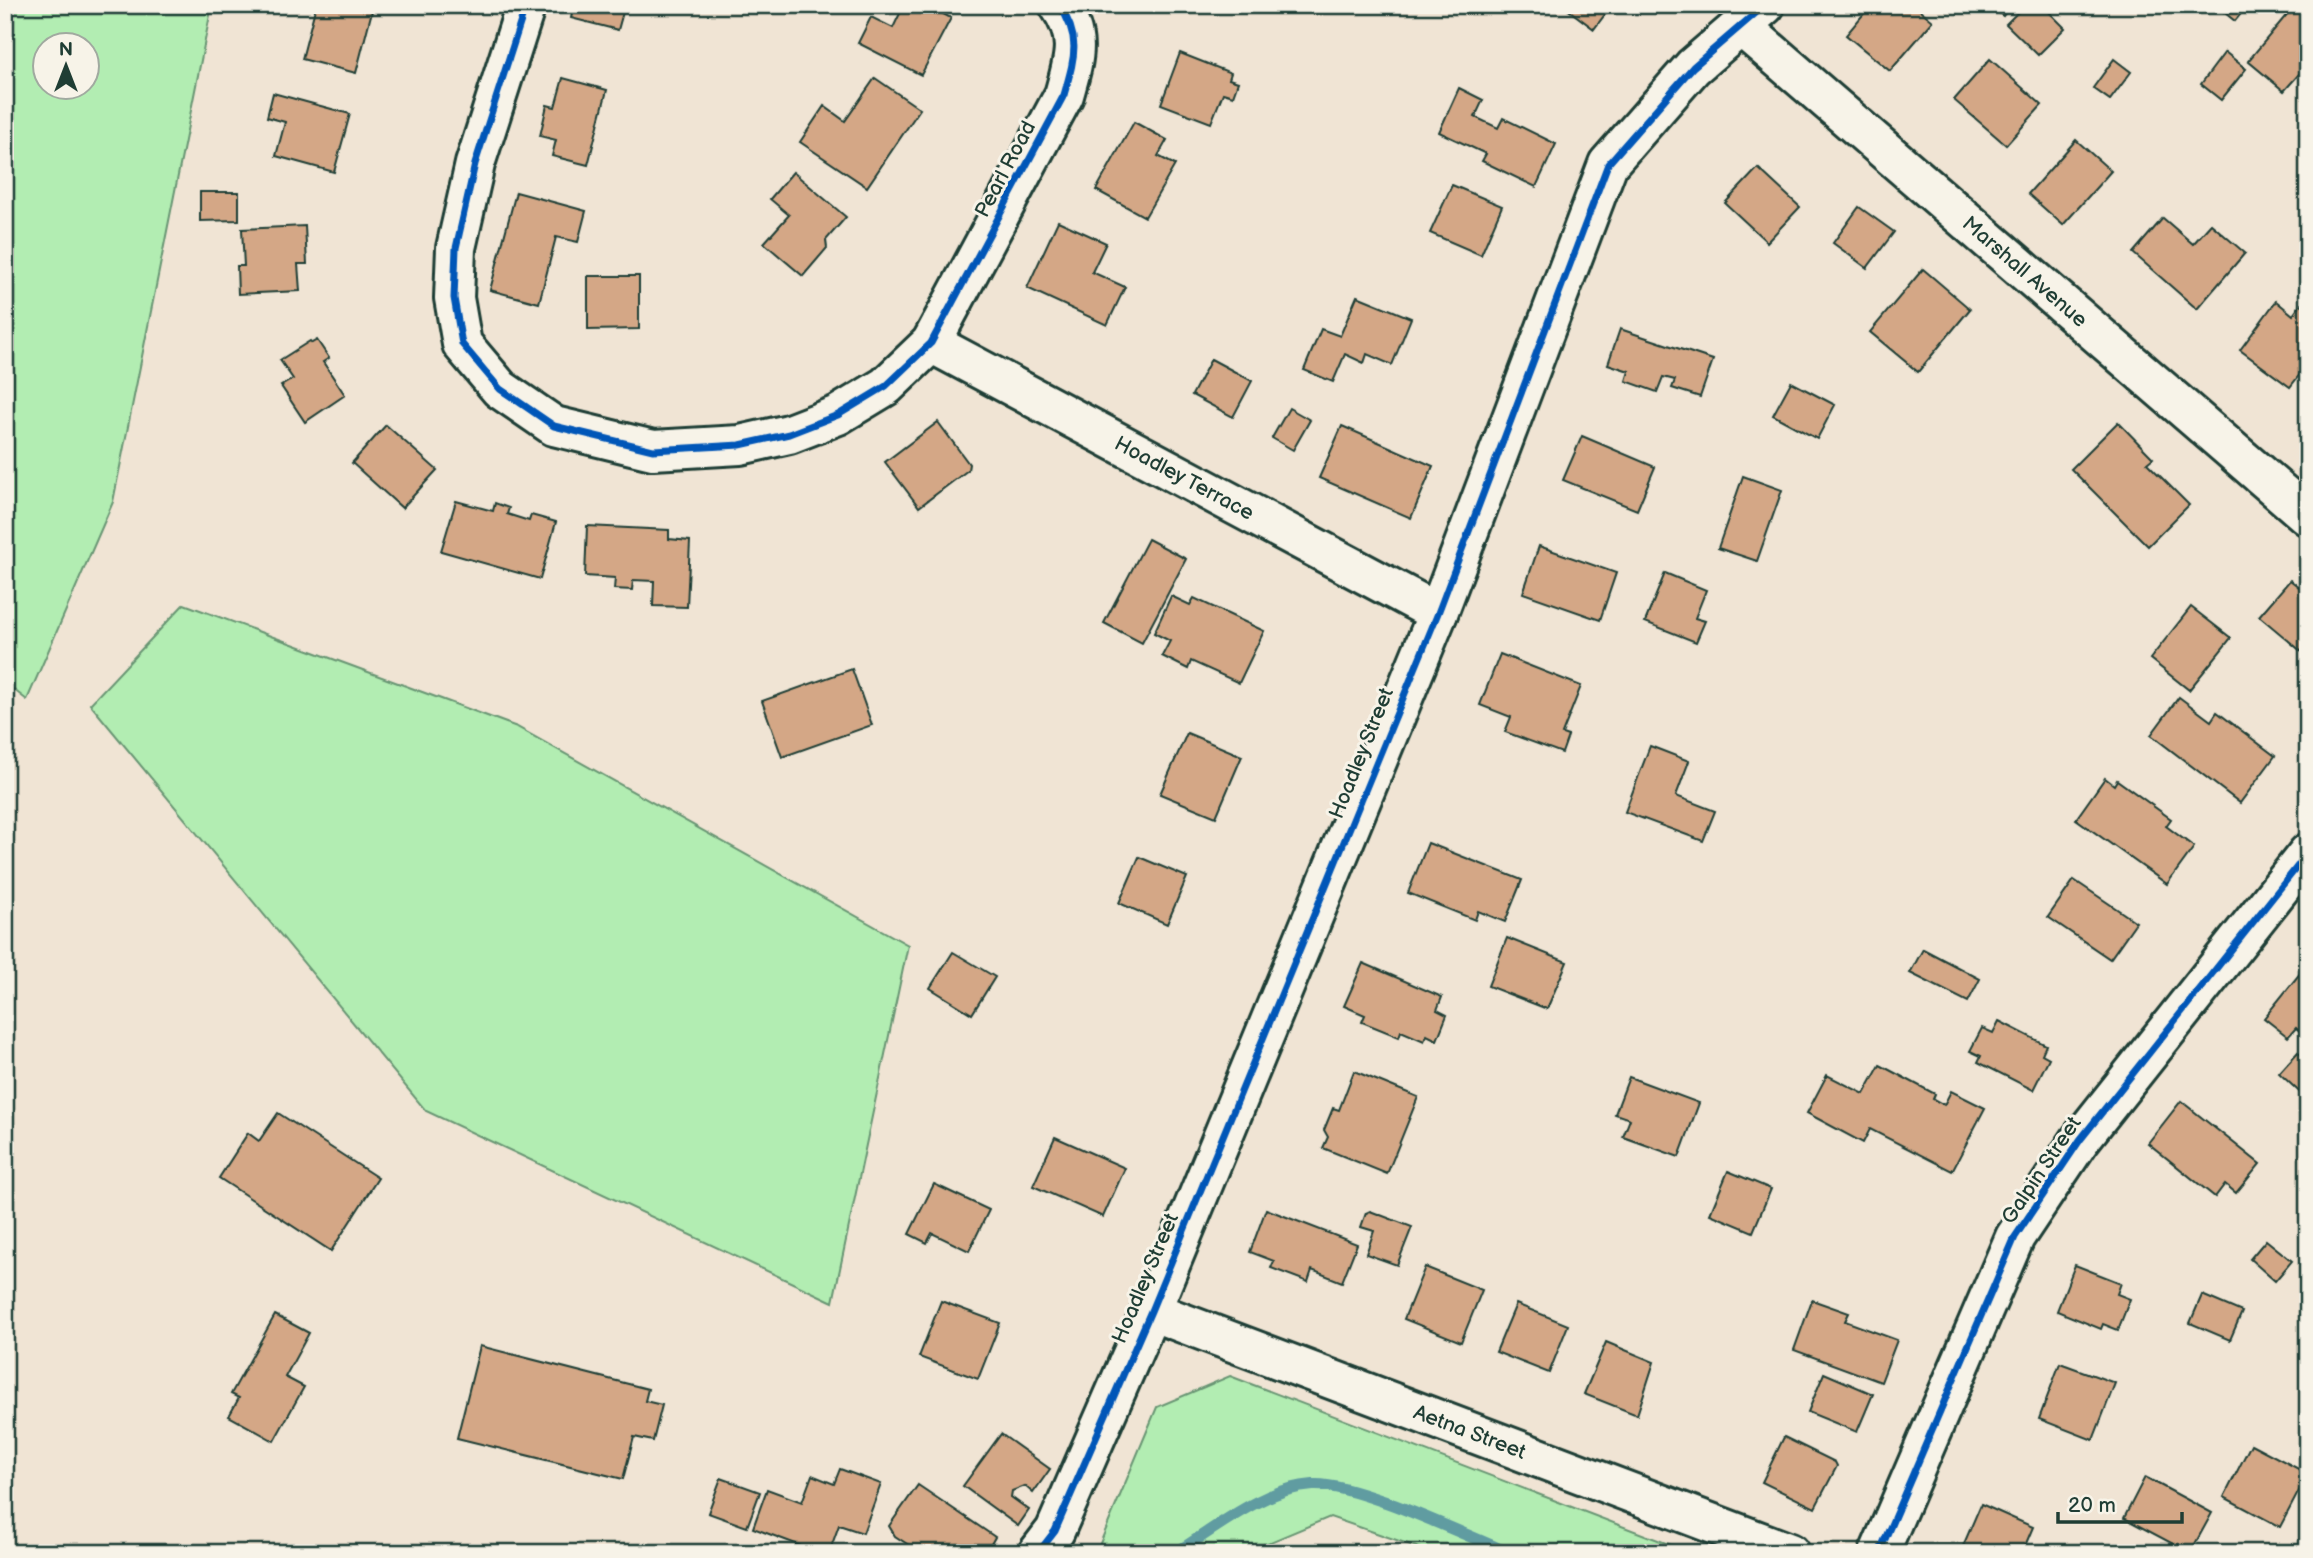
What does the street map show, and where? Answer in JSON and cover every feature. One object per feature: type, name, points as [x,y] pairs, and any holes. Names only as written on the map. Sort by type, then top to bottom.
[{"type":"street","name":"Pearl Road","points":[[526,5],[475,164],[456,248],[454,298],[461,344],[499,389],[554,426],[653,450],[740,445],[789,434],[838,415],[886,386],[931,343],[1064,95],[1076,51],[1068,19],[1059,5]]},
{"type":"street","name":"Marshall Avenue","points":[[1754,16],[2308,516]]},
{"type":"street","name":"Hoadley Street","points":[[1038,1553],[1055,1531],[1151,1311],[1438,613],[1608,164],[1693,67],[1754,16]]},
{"type":"street","name":"Hoadley Terrace","points":[[931,343],[1438,613]]},
{"type":"street","name":"Galpin Street","points":[[1879,1553],[2015,1237],[2080,1140],[2308,853]]},
{"type":"street","name":"Aetna Street","points":[[1151,1311],[1790,1553]]},
{"type":"green space","points":[[5,5],[212,5],[113,502],[27,700],[5,683]]},
{"type":"green space","points":[[184,604],[517,727],[908,945],[833,1302],[426,1111],[90,704]]},
{"type":"green space","points":[[1230,1376],[1692,1553],[1434,1553],[1330,1517],[1244,1553],[1096,1553],[1157,1407]]},
{"type":"building","points":[[316,5],[353,5],[372,11],[356,73],[302,59]]},
{"type":"building","points":[[574,5],[625,5],[618,30],[571,18]]},
{"type":"building","points":[[904,5],[926,5],[951,18],[921,75],[858,43],[871,17],[893,28]]},
{"type":"building","points":[[1562,5],[1612,5],[1594,29]]},
{"type":"building","points":[[1871,5],[1914,5],[1933,21],[1890,71],[1846,35]]},
{"type":"building","points":[[1989,5],[2011,5],[2003,16]]},
{"type":"building","points":[[2025,5],[2042,5],[2065,28],[2038,55],[2006,24]]},
{"type":"building","points":[[2215,5],[2248,5],[2235,21]]},
{"type":"building","points":[[2294,6],[2308,18],[2308,64],[2284,91],[2248,61]]},
{"type":"building","points":[[2225,52],[2246,69],[2221,100],[2201,84]]},
{"type":"building","points":[[1180,53],[1231,73],[1229,79],[1238,82],[1233,96],[1223,93],[1211,123],[1161,104]]},
{"type":"building","points":[[1990,59],[2042,105],[2006,145],[1954,100]]},
{"type":"building","points":[[2114,59],[2131,72],[2110,100],[2093,88]]},
{"type":"building","points":[[563,78],[607,90],[588,165],[552,156],[556,140],[540,136],[547,105],[555,107]]},
{"type":"building","points":[[875,78],[920,109],[867,187],[800,142],[824,106],[845,121]]},
{"type":"building","points":[[1459,88],[1483,100],[1475,117],[1498,128],[1503,118],[1556,144],[1536,187],[1482,161],[1486,154],[1439,132]]},
{"type":"building","points":[[273,93],[350,114],[334,172],[276,156],[285,122],[267,117]]},
{"type":"building","points":[[1134,122],[1167,140],[1158,156],[1175,165],[1145,217],[1096,190]]},
{"type":"building","points":[[2076,140],[2111,171],[2063,225],[2028,194]]},
{"type":"building","points":[[1758,168],[1800,207],[1767,242],[1725,203]]},
{"type":"building","points":[[793,172],[846,217],[826,240],[827,248],[803,276],[764,243],[789,215],[770,199]]},
{"type":"building","points":[[1452,185],[1502,206],[1481,255],[1430,233]]},
{"type":"building","points":[[200,192],[239,192],[239,220],[200,221]]},
{"type":"building","points":[[516,192],[586,211],[578,242],[556,237],[539,303],[490,290]]},
{"type":"building","points":[[1859,207],[1894,232],[1867,268],[1833,243]]},
{"type":"building","points":[[2163,218],[2193,244],[2211,224],[2245,253],[2197,309],[2133,253]]},
{"type":"building","points":[[1058,221],[1106,243],[1092,272],[1125,287],[1107,325],[1027,288]]},
{"type":"building","points":[[305,226],[307,264],[298,264],[300,291],[238,294],[237,266],[244,266],[242,229]]},
{"type":"building","points":[[1923,269],[1970,309],[1918,372],[1870,332]]},
{"type":"building","points":[[588,276],[639,276],[639,329],[588,330]]},
{"type":"building","points":[[1357,296],[1411,318],[1392,365],[1367,354],[1364,363],[1345,354],[1333,382],[1304,370],[1321,329],[1340,336]]},
{"type":"building","points":[[2276,301],[2293,315],[2301,304],[2308,309],[2308,364],[2290,387],[2240,350]]},
{"type":"building","points":[[1620,329],[1713,360],[1700,397],[1672,388],[1675,380],[1663,377],[1657,392],[1626,381],[1629,371],[1608,364]]},
{"type":"building","points":[[317,340],[329,358],[323,362],[345,395],[305,422],[281,386],[293,379],[280,360],[310,341],[312,343]]},
{"type":"building","points":[[1211,359],[1252,381],[1233,417],[1192,395]]},
{"type":"building","points":[[1791,382],[1835,405],[1817,439],[1773,415]]},
{"type":"building","points":[[1289,408],[1310,420],[1293,450],[1272,438]]},
{"type":"building","points":[[938,422],[969,464],[968,470],[919,507],[885,462]]},
{"type":"building","points":[[2118,422],[2153,458],[2147,463],[2189,505],[2148,546],[2071,469]]},
{"type":"building","points":[[386,425],[437,470],[402,508],[352,463]]},
{"type":"building","points":[[1342,426],[1433,466],[1411,518],[1319,478]]},
{"type":"building","points":[[1582,436],[1655,467],[1637,510],[1563,480]]},
{"type":"building","points":[[1743,476],[1782,490],[1757,561],[1718,548]]},
{"type":"building","points":[[456,501],[493,511],[495,503],[509,508],[507,514],[529,521],[531,515],[556,522],[540,579],[441,551]]},
{"type":"building","points":[[587,526],[669,530],[669,539],[690,541],[687,607],[653,606],[654,581],[633,580],[632,590],[614,589],[615,578],[585,576]]},
{"type":"building","points":[[1148,539],[1186,559],[1142,643],[1104,623]]},
{"type":"building","points":[[1539,546],[1616,573],[1600,620],[1523,593]]},
{"type":"building","points":[[1665,573],[1706,590],[1695,618],[1705,621],[1696,642],[1645,622]]},
{"type":"building","points":[[2290,580],[2308,594],[2308,657],[2259,616]]},
{"type":"building","points":[[1171,596],[1190,605],[1194,598],[1264,631],[1239,683],[1191,661],[1188,669],[1162,656],[1170,641],[1154,633]]},
{"type":"building","points":[[2191,607],[2231,638],[2189,690],[2150,659]]},
{"type":"building","points":[[1500,654],[1581,686],[1562,734],[1568,736],[1562,753],[1505,732],[1511,717],[1480,705]]},
{"type":"building","points":[[852,669],[872,725],[782,757],[762,701]]},
{"type":"building","points":[[2179,697],[2211,721],[2217,712],[2275,756],[2240,803],[2151,735]]},
{"type":"building","points":[[1187,733],[1242,756],[1216,817],[1160,794]]},
{"type":"building","points":[[1650,746],[1689,761],[1676,796],[1715,811],[1703,841],[1625,812]]},
{"type":"building","points":[[2105,778],[2114,785],[2117,780],[2171,819],[2166,826],[2194,847],[2167,884],[2076,819]]},
{"type":"building","points":[[1428,843],[1522,880],[1505,922],[1478,911],[1475,920],[1408,893]]},
{"type":"building","points":[[1139,857],[1187,877],[1167,924],[1119,903]]},
{"type":"building","points":[[2074,880],[2136,922],[2110,959],[2048,917]]},
{"type":"building","points":[[1507,938],[1567,962],[1547,1009],[1488,986]]},
{"type":"building","points":[[1923,949],[1980,979],[1968,1002],[1910,973]]},
{"type":"building","points":[[953,952],[995,977],[972,1014],[930,988]]},
{"type":"building","points":[[1363,963],[1442,997],[1437,1010],[1447,1015],[1437,1040],[1427,1035],[1424,1041],[1401,1031],[1399,1037],[1362,1022],[1365,1015],[1344,1006]]},
{"type":"building","points":[[2306,966],[2308,1038],[2296,1028],[2288,1037],[2264,1018]]},
{"type":"building","points":[[1999,1021],[2046,1045],[2042,1054],[2049,1058],[2033,1090],[1978,1062],[1981,1056],[1970,1051],[1982,1028],[1993,1033]]},
{"type":"building","points":[[2298,1052],[2308,1061],[2308,1100],[2279,1073]]},
{"type":"building","points":[[1880,1065],[1935,1094],[1933,1099],[1944,1105],[1951,1091],[1985,1108],[1952,1171],[1870,1129],[1863,1143],[1807,1113],[1827,1075],[1864,1094]]},
{"type":"building","points":[[1354,1071],[1418,1097],[1387,1174],[1323,1148],[1328,1137],[1324,1130],[1333,1108],[1339,1110]]},
{"type":"building","points":[[1629,1077],[1699,1103],[1679,1157],[1623,1137],[1630,1119],[1615,1114]]},
{"type":"building","points":[[2181,1101],[2260,1164],[2236,1193],[2225,1184],[2215,1197],[2148,1143]]},
{"type":"building","points":[[278,1113],[378,1178],[331,1251],[219,1178],[248,1133],[259,1141]]},
{"type":"building","points":[[1055,1137],[1125,1168],[1103,1217],[1033,1186]]},
{"type":"building","points":[[1728,1171],[1771,1189],[1753,1232],[1710,1214]]},
{"type":"building","points":[[934,1184],[989,1210],[969,1251],[932,1233],[927,1243],[909,1234]]},
{"type":"building","points":[[1266,1209],[1357,1244],[1342,1282],[1312,1270],[1308,1282],[1271,1268],[1274,1261],[1250,1252]]},
{"type":"building","points":[[1370,1211],[1412,1227],[1397,1265],[1366,1254],[1374,1231],[1361,1227],[1366,1213]]},
{"type":"building","points":[[2266,1240],[2292,1261],[2275,1281],[2250,1259]]},
{"type":"building","points":[[2075,1265],[2121,1283],[2117,1294],[2130,1299],[2118,1330],[2103,1324],[2101,1329],[2057,1311]]},
{"type":"building","points":[[1425,1267],[1482,1290],[1461,1342],[1404,1319]]},
{"type":"building","points":[[2202,1295],[2242,1312],[2230,1340],[2190,1323]]},
{"type":"building","points":[[1812,1300],[1849,1313],[1845,1321],[1897,1340],[1881,1382],[1794,1350]]},
{"type":"building","points":[[941,1301],[1000,1323],[978,1379],[919,1357]]},
{"type":"building","points":[[1516,1304],[1568,1325],[1549,1373],[1496,1352]]},
{"type":"building","points":[[275,1315],[309,1333],[285,1377],[304,1387],[274,1441],[229,1416],[239,1398],[231,1394]]},
{"type":"building","points":[[1606,1342],[1654,1362],[1637,1415],[1584,1394]]},
{"type":"building","points":[[480,1346],[648,1389],[645,1401],[662,1405],[653,1441],[634,1437],[623,1479],[457,1438]]},
{"type":"building","points":[[2060,1363],[2115,1383],[2093,1440],[2039,1419]]},
{"type":"building","points":[[1824,1373],[1873,1394],[1857,1432],[1808,1412]]},
{"type":"building","points":[[1001,1434],[1050,1469],[1033,1493],[1025,1486],[1012,1491],[1011,1497],[1029,1510],[1018,1526],[963,1486]]},
{"type":"building","points":[[1784,1437],[1835,1462],[1837,1466],[1815,1508],[1762,1482]]},
{"type":"building","points":[[2251,1444],[2308,1474],[2280,1527],[2224,1497]]},
{"type":"building","points":[[840,1469],[881,1484],[863,1533],[839,1525],[829,1553],[820,1553],[753,1528],[767,1489],[802,1502],[812,1475],[834,1484]]},
{"type":"building","points":[[2145,1477],[2212,1513],[2190,1553],[2124,1518]]},
{"type":"building","points":[[721,1478],[760,1492],[747,1527],[708,1513]]},
{"type":"building","points":[[918,1485],[995,1537],[986,1553],[921,1553],[895,1536],[889,1526]]},
{"type":"building","points":[[1981,1504],[2033,1527],[2022,1553],[1960,1553]]},
{"type":"waterway","points":[[1176,1553],[1259,1501],[1277,1493],[1313,1485],[1331,1486],[1382,1501],[1509,1553]]},
{"type":"cycle path","points":[[526,5],[475,164],[456,248],[454,298],[462,344],[500,389],[554,426],[653,450],[740,445],[789,434],[838,415],[886,386],[931,343],[1064,95],[1074,49],[1071,28],[1059,5]]},
{"type":"cycle path","points":[[1038,1553],[1055,1531],[1151,1311],[1438,613],[1608,164],[1693,67],[1765,5]]},
{"type":"cycle path","points":[[1879,1553],[2015,1237],[2080,1140],[2308,853]]}]
